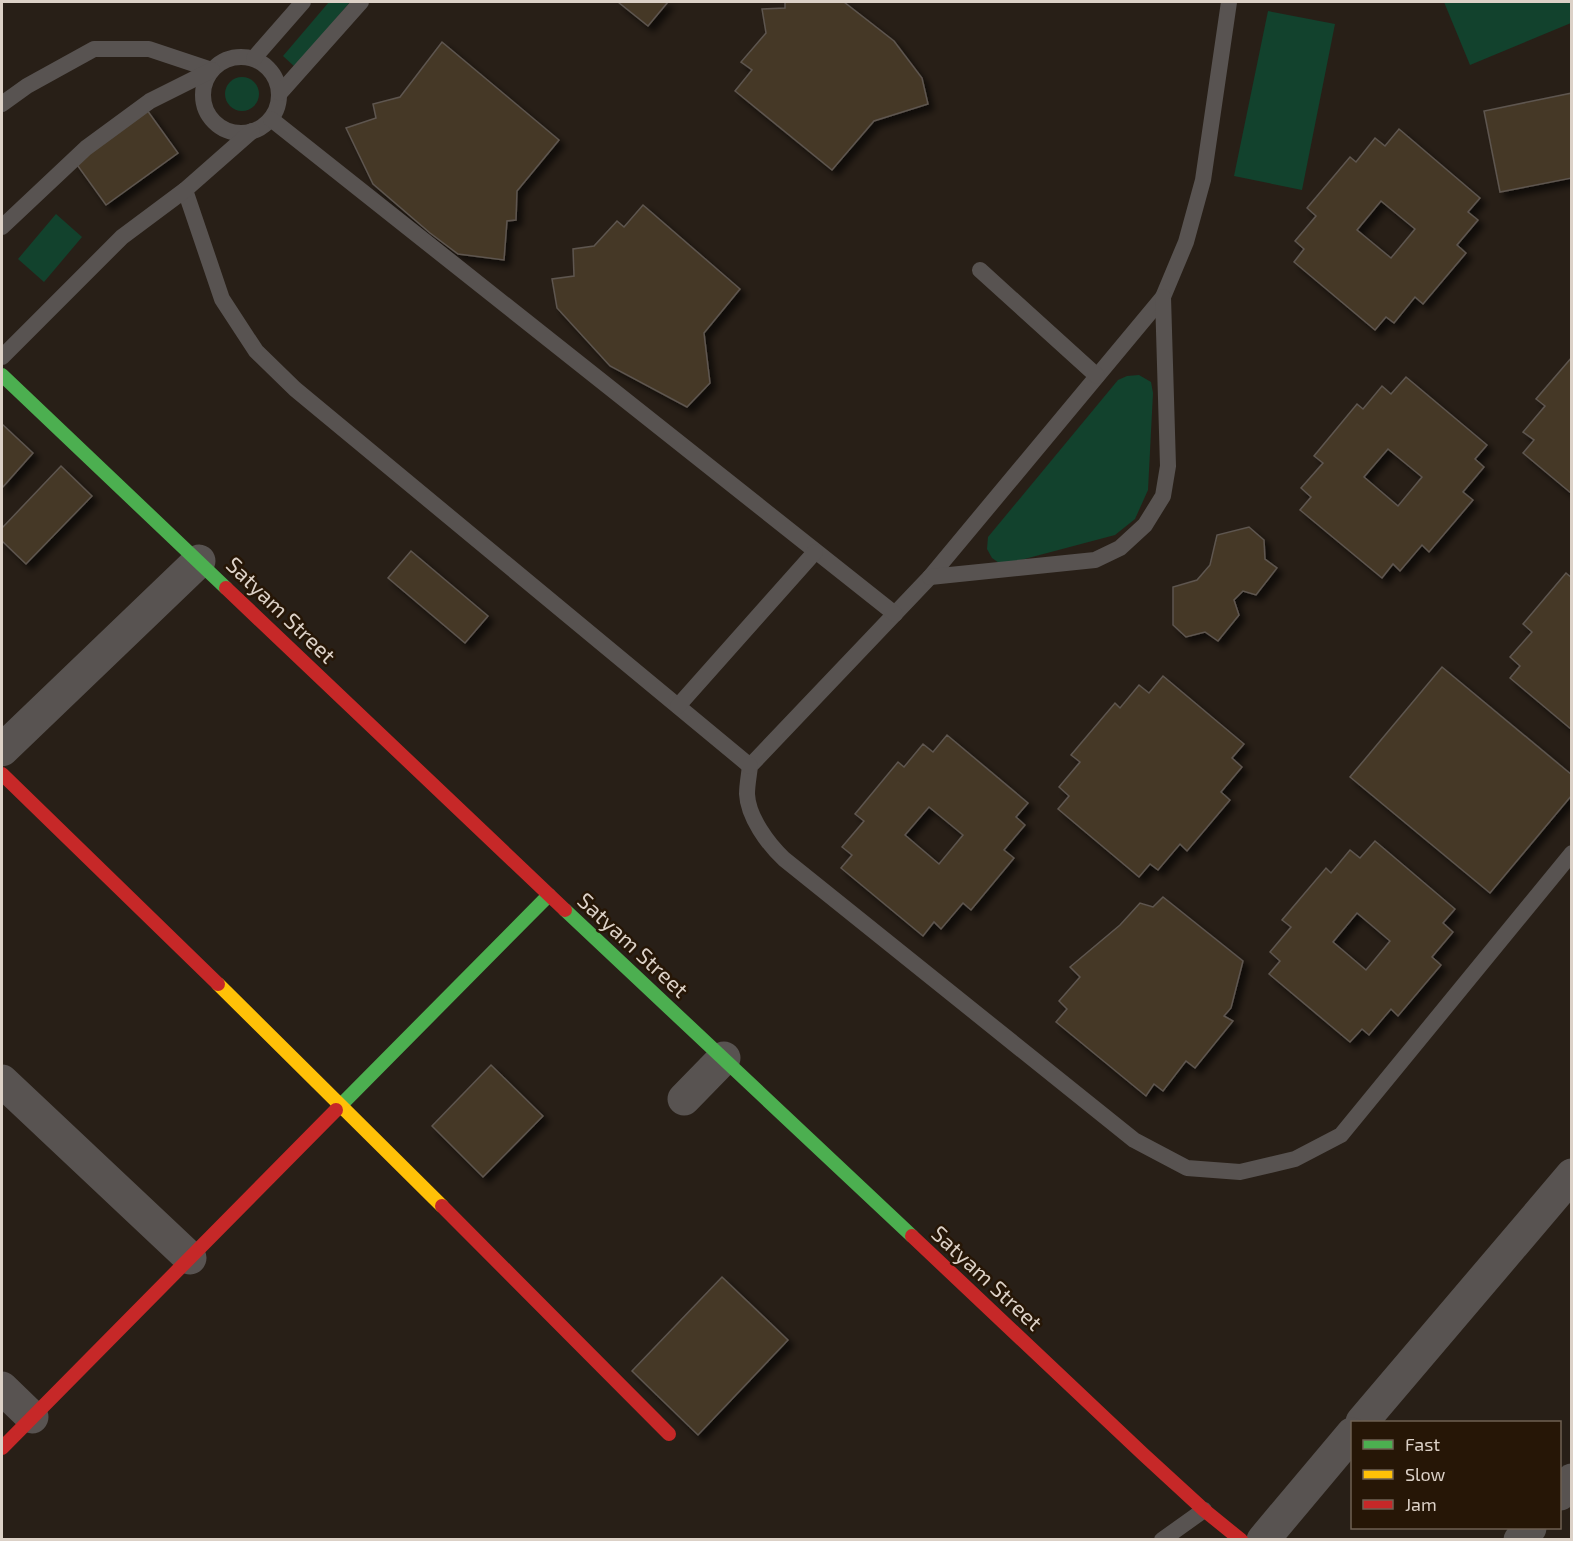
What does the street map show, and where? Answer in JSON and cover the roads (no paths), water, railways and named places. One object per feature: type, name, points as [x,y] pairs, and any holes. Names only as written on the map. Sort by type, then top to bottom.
[{"type":"street","name":"Satyam Street","points":[[2,375],[549,895],[1204,1510],[1241,1539]]},
{"type":"street","points":[[2,750],[199,561]]},
{"type":"street","points":[[2,774],[342,1105],[669,1434]]},
{"type":"street","points":[[2,1448],[549,895]]},
{"type":"street","points":[[684,1099],[724,1058]]},
{"type":"street","points":[[2,1082],[190,1258]]},
{"type":"street","points":[[1363,1421],[1572,1175]]},
{"type":"street","points":[[2,1388],[32,1417]]},
{"type":"street","points":[[1263,1539],[1351,1436]]},
{"type":"street","points":[[1561,1493],[1572,1480]]},
{"type":"lane","points":[[254,58],[303,2]]},
{"type":"lane","points":[[280,93],[361,2]]},
{"type":"lane","points":[[1229,2],[1203,180],[1186,242],[1163,297],[930,578],[750,766],[747,797],[755,821],[769,845],[784,859],[1134,1140],[1187,1168],[1240,1172],[1295,1159],[1341,1135],[1572,853]]},
{"type":"lane","points":[[2,104],[27,86],[94,50],[149,49],[212,70]]},
{"type":"lane","points":[[242,56],[254,58],[264,64],[278,82],[280,93],[278,107],[271,119],[252,131],[238,133],[225,130],[214,122],[206,110],[203,96],[205,82],[212,70],[220,62],[242,56]]},
{"type":"lane","points":[[2,227],[86,148],[165,91],[212,70]]},
{"type":"lane","points":[[271,119],[895,615]]},
{"type":"lane","points":[[2,357],[122,237],[185,190],[252,131]]},
{"type":"lane","points":[[185,190],[222,299],[256,351],[295,389],[750,766]]},
{"type":"lane","points":[[980,270],[1097,376]]},
{"type":"lane","points":[[930,578],[1095,560],[1120,548],[1145,525],[1163,496],[1168,466],[1163,297]]},
{"type":"lane","points":[[678,706],[815,552]]},
{"type":"lane","points":[[1162,1539],[1204,1510]]}]
